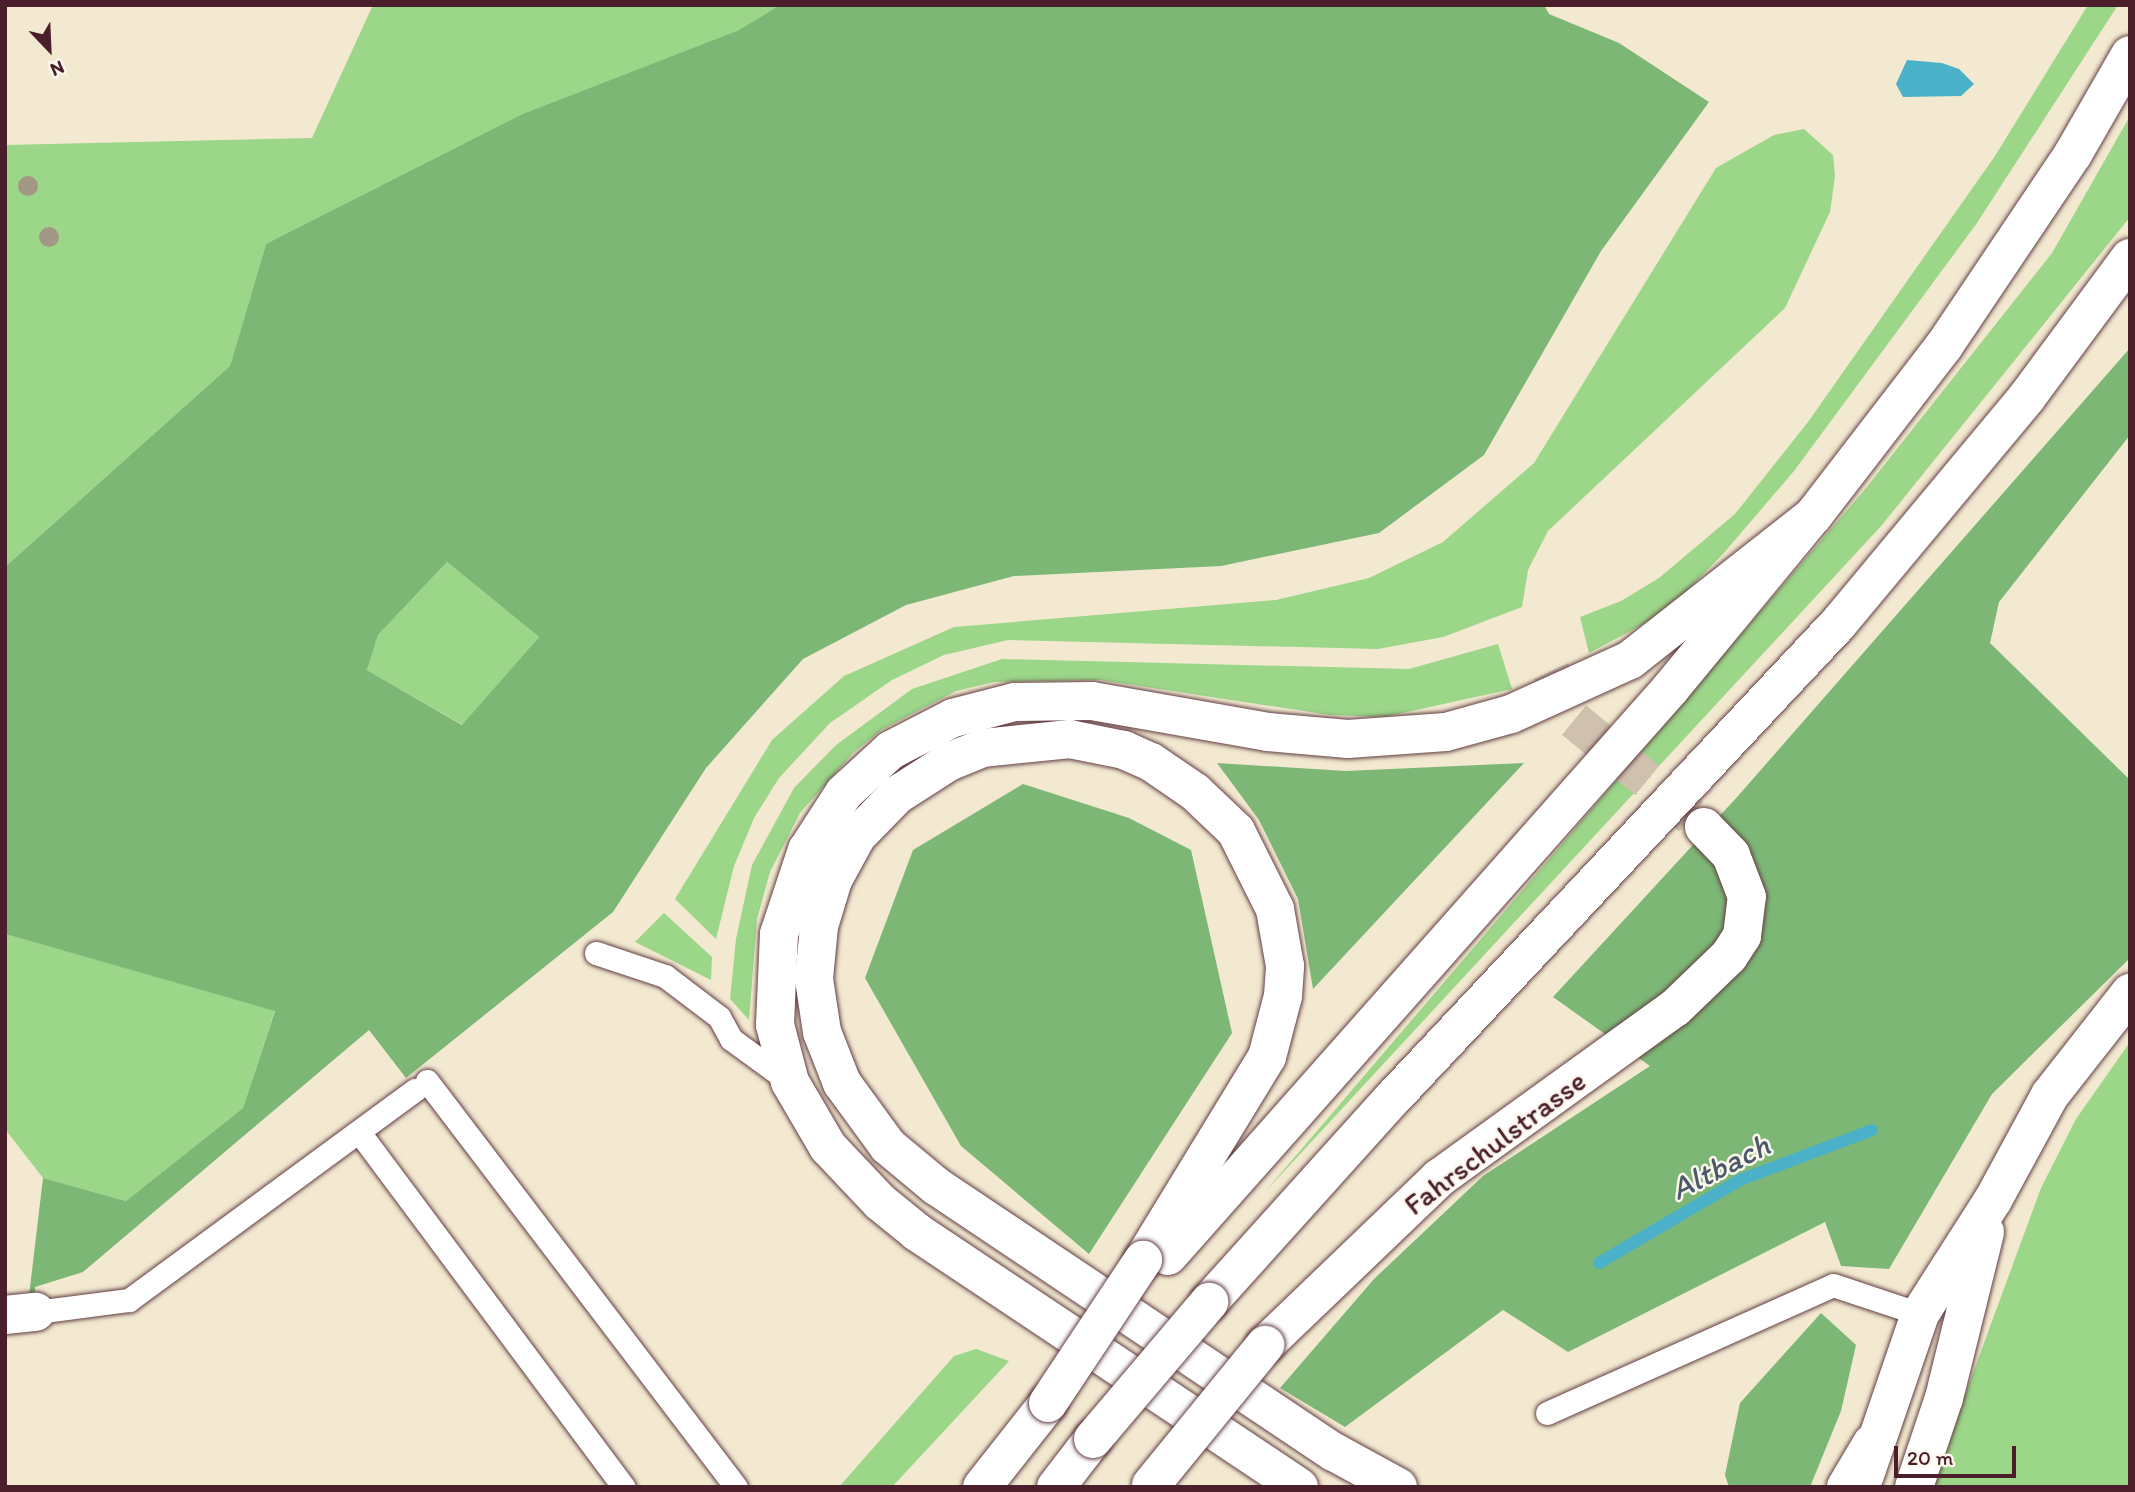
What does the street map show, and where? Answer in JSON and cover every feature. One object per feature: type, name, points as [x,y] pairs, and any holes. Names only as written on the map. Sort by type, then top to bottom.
[{"type":"main road","points":[[982,1487],[1149,1266],[1671,688],[1813,516],[1965,315],[2073,154],[2130,55]]},
{"type":"main road","points":[[1056,1487],[1209,1302],[1384,1108],[1838,624],[2027,397],[2130,258]]},
{"type":"main road","points":[[1299,1487],[917,1231],[880,1202],[828,1147],[790,1082],[775,1025],[774,995],[779,934],[794,880],[824,821],[844,793],[884,756],[920,732],[982,708],[1053,699],[1128,705],[1312,737],[1380,739],[1446,732],[1543,702],[1630,660],[1813,516]]},
{"type":"main road","points":[[1149,1266],[1267,1057],[1283,996],[1285,966],[1275,909],[1236,831],[1195,792],[1151,762],[1124,750],[1070,739],[983,748],[950,761],[897,795],[858,836],[833,880],[819,926],[814,979],[822,1032],[842,1083],[888,1146],[936,1186],[1334,1452],[1398,1487]]},
{"type":"main road","name":"Fahrschulstrasse","points":[[1150,1486],[1265,1345],[1439,1178],[1675,1008],[1729,956],[1742,936],[1747,897],[1731,855],[1704,827]]},
{"type":"main road","points":[[1862,1487],[1872,1443],[1920,1314],[1993,1200],[2050,1095],[2130,993]]},
{"type":"main road","points":[[1914,1487],[1944,1398],[1993,1200]]},
{"type":"main road","points":[[1846,1487],[1872,1443]]},
{"type":"main road","points":[[1063,1487],[1088,1446]]},
{"type":"lane","points":[[596,953],[665,976],[719,1017],[731,1039],[790,1082]]},
{"type":"lane","points":[[21,1314],[130,1300],[421,1085],[736,1487]]},
{"type":"lane","points":[[359,1132],[624,1487]]},
{"type":"lane","points":[[1547,1413],[1833,1284],[1920,1314]]},
{"type":"green space","points":[[373,5],[780,5],[737,31],[266,244],[230,366],[5,567],[5,145],[312,138]]},
{"type":"green space","points":[[780,5],[1544,5],[1549,14],[1619,43],[1709,102],[1601,251],[1484,455],[1379,533],[1221,566],[1014,576],[906,605],[803,659],[706,768],[613,912],[406,1078],[369,1030],[83,1272],[35,1287],[35,1295],[29,1296],[43,1178],[126,1201],[243,1108],[275,1011],[5,934],[5,567],[230,366],[266,244],[523,114],[737,31]],"holes":[[[447,562],[539,637],[462,725],[367,670],[378,635]]]},
{"type":"green space","points":[[2088,5],[2118,5],[1977,223],[1794,471],[1723,554],[1666,612],[1589,653],[1580,617],[1621,601],[1659,578],[1735,514],[1808,422],[1995,156]]},
{"type":"green space","points":[[2130,116],[2130,217],[1882,525],[1264,1193],[1866,488],[2052,253]]},
{"type":"green space","points":[[1804,129],[1833,155],[1835,176],[1830,212],[1785,308],[1548,531],[1528,570],[1522,607],[1443,637],[1378,649],[1008,640],[944,655],[892,680],[830,723],[779,778],[754,818],[734,866],[716,939],[675,899],[772,740],[844,676],[954,627],[1276,600],[1369,578],[1443,542],[1534,463],[1716,168],[1774,135]]},
{"type":"green space","points":[[2130,348],[2130,435],[1999,602],[1990,643],[2130,780],[2130,958],[1992,1094],[1889,1269],[1841,1266],[1825,1222],[1568,1352],[1503,1310],[1345,1427],[1280,1388],[1374,1279],[1483,1176],[1650,1066],[1553,997],[1738,796]]},
{"type":"green space","points":[[447,562],[539,637],[463,725],[367,670],[378,635]]},
{"type":"green space","points":[[1498,644],[1512,689],[1384,717],[1330,715],[1100,680],[994,682],[956,691],[881,730],[853,753],[800,813],[770,872],[757,919],[749,1020],[730,999],[736,939],[752,865],[794,788],[836,745],[912,689],[1002,659],[1409,669]]},
{"type":"green space","points":[[1217,763],[1346,771],[1524,763],[1313,989],[1298,899],[1259,820]]},
{"type":"green space","points":[[1023,784],[1129,818],[1191,850],[1232,1033],[1089,1254],[961,1146],[865,978],[913,850]]},
{"type":"green space","points":[[664,913],[712,957],[711,980],[635,942]]},
{"type":"green space","points":[[5,934],[275,1010],[243,1108],[126,1201],[43,1178],[5,1129]]},
{"type":"green space","points":[[2130,1042],[2130,1487],[1931,1487],[2041,1188],[2076,1119]]},
{"type":"green space","points":[[1821,1313],[1856,1345],[1841,1411],[1810,1487],[1729,1487],[1725,1475],[1740,1403]]},
{"type":"green space","points":[[976,1349],[1009,1361],[892,1487],[839,1487],[954,1356]]},
{"type":"water","points":[[1907,60],[1942,63],[1959,69],[1974,84],[1961,96],[1903,97],[1896,84]]},
{"type":"waterway","name":"Altbach","points":[[1599,1263],[1740,1180],[1872,1130]]},
{"type":"tunnel","points":[[1551,671],[1574,720],[1704,827]]}]
